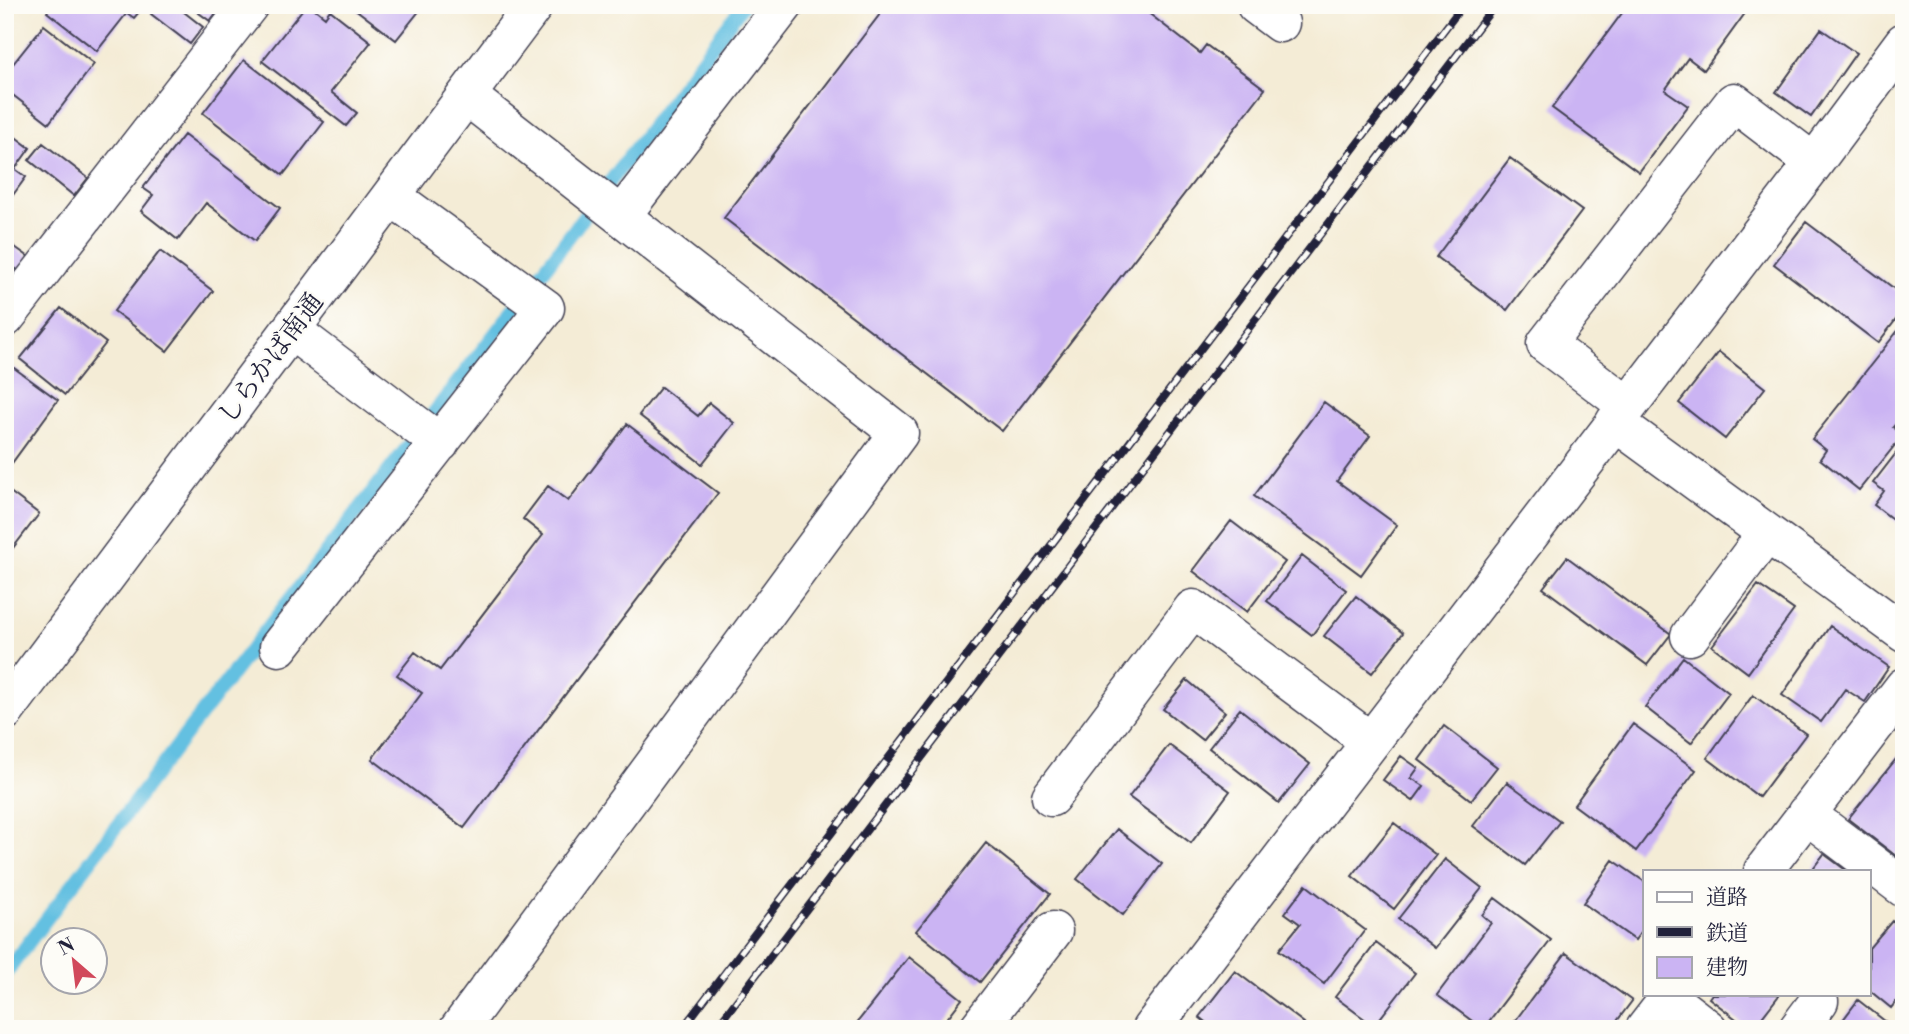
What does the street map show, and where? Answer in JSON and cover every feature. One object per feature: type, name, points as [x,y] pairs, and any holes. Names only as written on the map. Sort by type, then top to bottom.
[{"type":"street","points":[[5,318],[249,5]]},
{"type":"street","name":"しらかば南通","points":[[5,711],[534,5]]},
{"type":"street","points":[[621,216],[784,5]]},
{"type":"street","points":[[1151,1029],[1814,163],[1904,41]]},
{"type":"street","points":[[459,1029],[899,433],[467,96]]},
{"type":"street","points":[[1814,163],[1734,102],[1546,344],[1621,414],[1767,533],[1904,633]]},
{"type":"street","points":[[279,647],[545,308],[391,196]]},
{"type":"street","points":[[291,330],[439,443]]},
{"type":"street","points":[[1690,636],[1767,533]]},
{"type":"street","points":[[1051,797],[1192,609],[1371,742]]},
{"type":"street","points":[[1764,870],[1904,687]]},
{"type":"street","points":[[1806,814],[1904,888]]},
{"type":"street","points":[[978,1029],[1053,931]]},
{"type":"street","points":[[1645,1029],[1670,996],[1708,1029]]},
{"type":"building","points":[[52,5],[145,5],[134,18],[127,13],[97,51],[47,12]]},
{"type":"building","points":[[158,5],[175,5],[203,27],[190,44],[151,14]]},
{"type":"building","points":[[188,5],[222,5],[210,21]]},
{"type":"building","points":[[306,5],[310,5],[325,17],[330,10],[371,42],[331,92],[357,113],[346,126],[262,61]]},
{"type":"building","points":[[350,5],[424,5],[396,40]]},
{"type":"building","points":[[887,5],[1138,5],[1200,53],[1206,45],[1265,89],[1002,431],[724,218]]},
{"type":"building","points":[[1628,5],[1751,5],[1704,70],[1688,58],[1665,90],[1688,106],[1639,172],[1552,108]]},
{"type":"building","points":[[44,25],[94,64],[49,123],[5,89],[5,74]]},
{"type":"building","points":[[1821,29],[1856,53],[1811,117],[1776,92]]},
{"type":"building","points":[[244,60],[324,122],[283,175],[203,113]]},
{"type":"building","points":[[5,129],[30,148],[15,169],[26,177],[5,206]]},
{"type":"building","points":[[184,135],[280,208],[255,241],[206,203],[178,240],[141,211],[153,195],[143,188]]},
{"type":"building","points":[[43,143],[88,178],[74,196],[29,160]]},
{"type":"building","points":[[1510,158],[1582,211],[1507,310],[1436,257]]},
{"type":"building","points":[[1806,222],[1904,296],[1904,309],[1878,343],[1774,264]]},
{"type":"building","points":[[5,240],[29,257],[19,271],[5,261]]},
{"type":"building","points":[[160,251],[213,291],[167,351],[114,311]]},
{"type":"building","points":[[61,308],[106,343],[65,395],[20,359]]},
{"type":"building","points":[[1904,323],[1904,414],[1893,427],[1903,435],[1859,490],[1820,459],[1826,450],[1812,439]]},
{"type":"building","points":[[1719,352],[1765,388],[1725,439],[1679,403]]},
{"type":"building","points":[[10,365],[58,400],[12,463],[5,458],[5,371]]},
{"type":"building","points":[[661,387],[698,416],[709,403],[734,423],[702,464],[639,415]]},
{"type":"building","points":[[1324,402],[1370,436],[1337,481],[1397,525],[1361,575],[1254,496]]},
{"type":"building","points":[[627,424],[718,493],[464,828],[372,759],[422,693],[397,675],[415,652],[440,670],[543,535],[523,519],[548,486],[568,501]]},
{"type":"building","points":[[1904,443],[1904,528],[1874,505],[1884,491],[1873,483]]},
{"type":"building","points":[[5,488],[39,514],[9,553],[5,550]]},
{"type":"building","points":[[1231,521],[1285,562],[1247,612],[1193,571]]},
{"type":"building","points":[[1302,556],[1346,590],[1312,635],[1267,601]]},
{"type":"building","points":[[1567,557],[1671,634],[1647,665],[1543,588]]},
{"type":"building","points":[[1758,585],[1794,610],[1748,673],[1712,646]]},
{"type":"building","points":[[1356,596],[1403,633],[1372,673],[1324,636]]},
{"type":"building","points":[[1830,626],[1889,667],[1865,702],[1845,689],[1821,722],[1782,695]]},
{"type":"building","points":[[1683,657],[1729,693],[1691,743],[1645,707]]},
{"type":"building","points":[[1187,680],[1225,712],[1202,740],[1163,709]]},
{"type":"building","points":[[1753,695],[1806,734],[1759,797],[1707,758]]},
{"type":"building","points":[[1240,709],[1310,764],[1279,803],[1209,748]]},
{"type":"building","points":[[1633,724],[1696,770],[1636,851],[1574,805]]},
{"type":"building","points":[[1444,726],[1497,767],[1471,800],[1419,760]]},
{"type":"building","points":[[1169,745],[1230,791],[1191,843],[1129,797]]},
{"type":"building","points":[[1904,749],[1904,846],[1896,856],[1848,819]]},
{"type":"building","points":[[1401,756],[1418,768],[1411,778],[1424,786],[1413,801],[1383,780]]},
{"type":"building","points":[[1507,782],[1560,821],[1525,865],[1473,826]]},
{"type":"building","points":[[1394,823],[1436,855],[1394,909],[1352,876]]},
{"type":"building","points":[[1117,829],[1162,864],[1123,915],[1077,879]]},
{"type":"building","points":[[986,843],[1050,894],[980,982],[916,931]]},
{"type":"building","points":[[1824,854],[1846,870],[1812,870]]},
{"type":"building","points":[[1445,859],[1482,888],[1435,948],[1398,919]]},
{"type":"building","points":[[1613,860],[1643,881],[1643,929],[1635,940],[1583,903]]},
{"type":"building","points":[[1306,885],[1365,930],[1324,984],[1279,950],[1300,924],[1285,913]]},
{"type":"building","points":[[1495,898],[1551,940],[1483,1029],[1437,995],[1491,923],[1482,915]]},
{"type":"building","points":[[1892,921],[1904,931],[1904,992],[1891,1008],[1870,991],[1870,947]]},
{"type":"building","points":[[1376,943],[1415,973],[1374,1026],[1335,997]]},
{"type":"building","points":[[1566,953],[1632,1001],[1611,1029],[1600,1029],[1593,1023],[1589,1029],[1526,1029],[1515,1021]]},
{"type":"building","points":[[909,957],[962,999],[939,1029],[852,1029]]},
{"type":"building","points":[[1235,971],[1304,1023],[1299,1029],[1214,1029],[1199,1017]]},
{"type":"building","points":[[1778,996],[1753,1029],[1749,1029],[1709,998]]},
{"type":"building","points":[[1858,1000],[1895,1029],[1836,1029]]},
{"type":"waterway","points":[[5,974],[192,726],[537,279],[743,5]]},
{"type":"railway","points":[[682,1029],[1463,5]]},
{"type":"railway","points":[[715,1029],[1495,5]]}]
